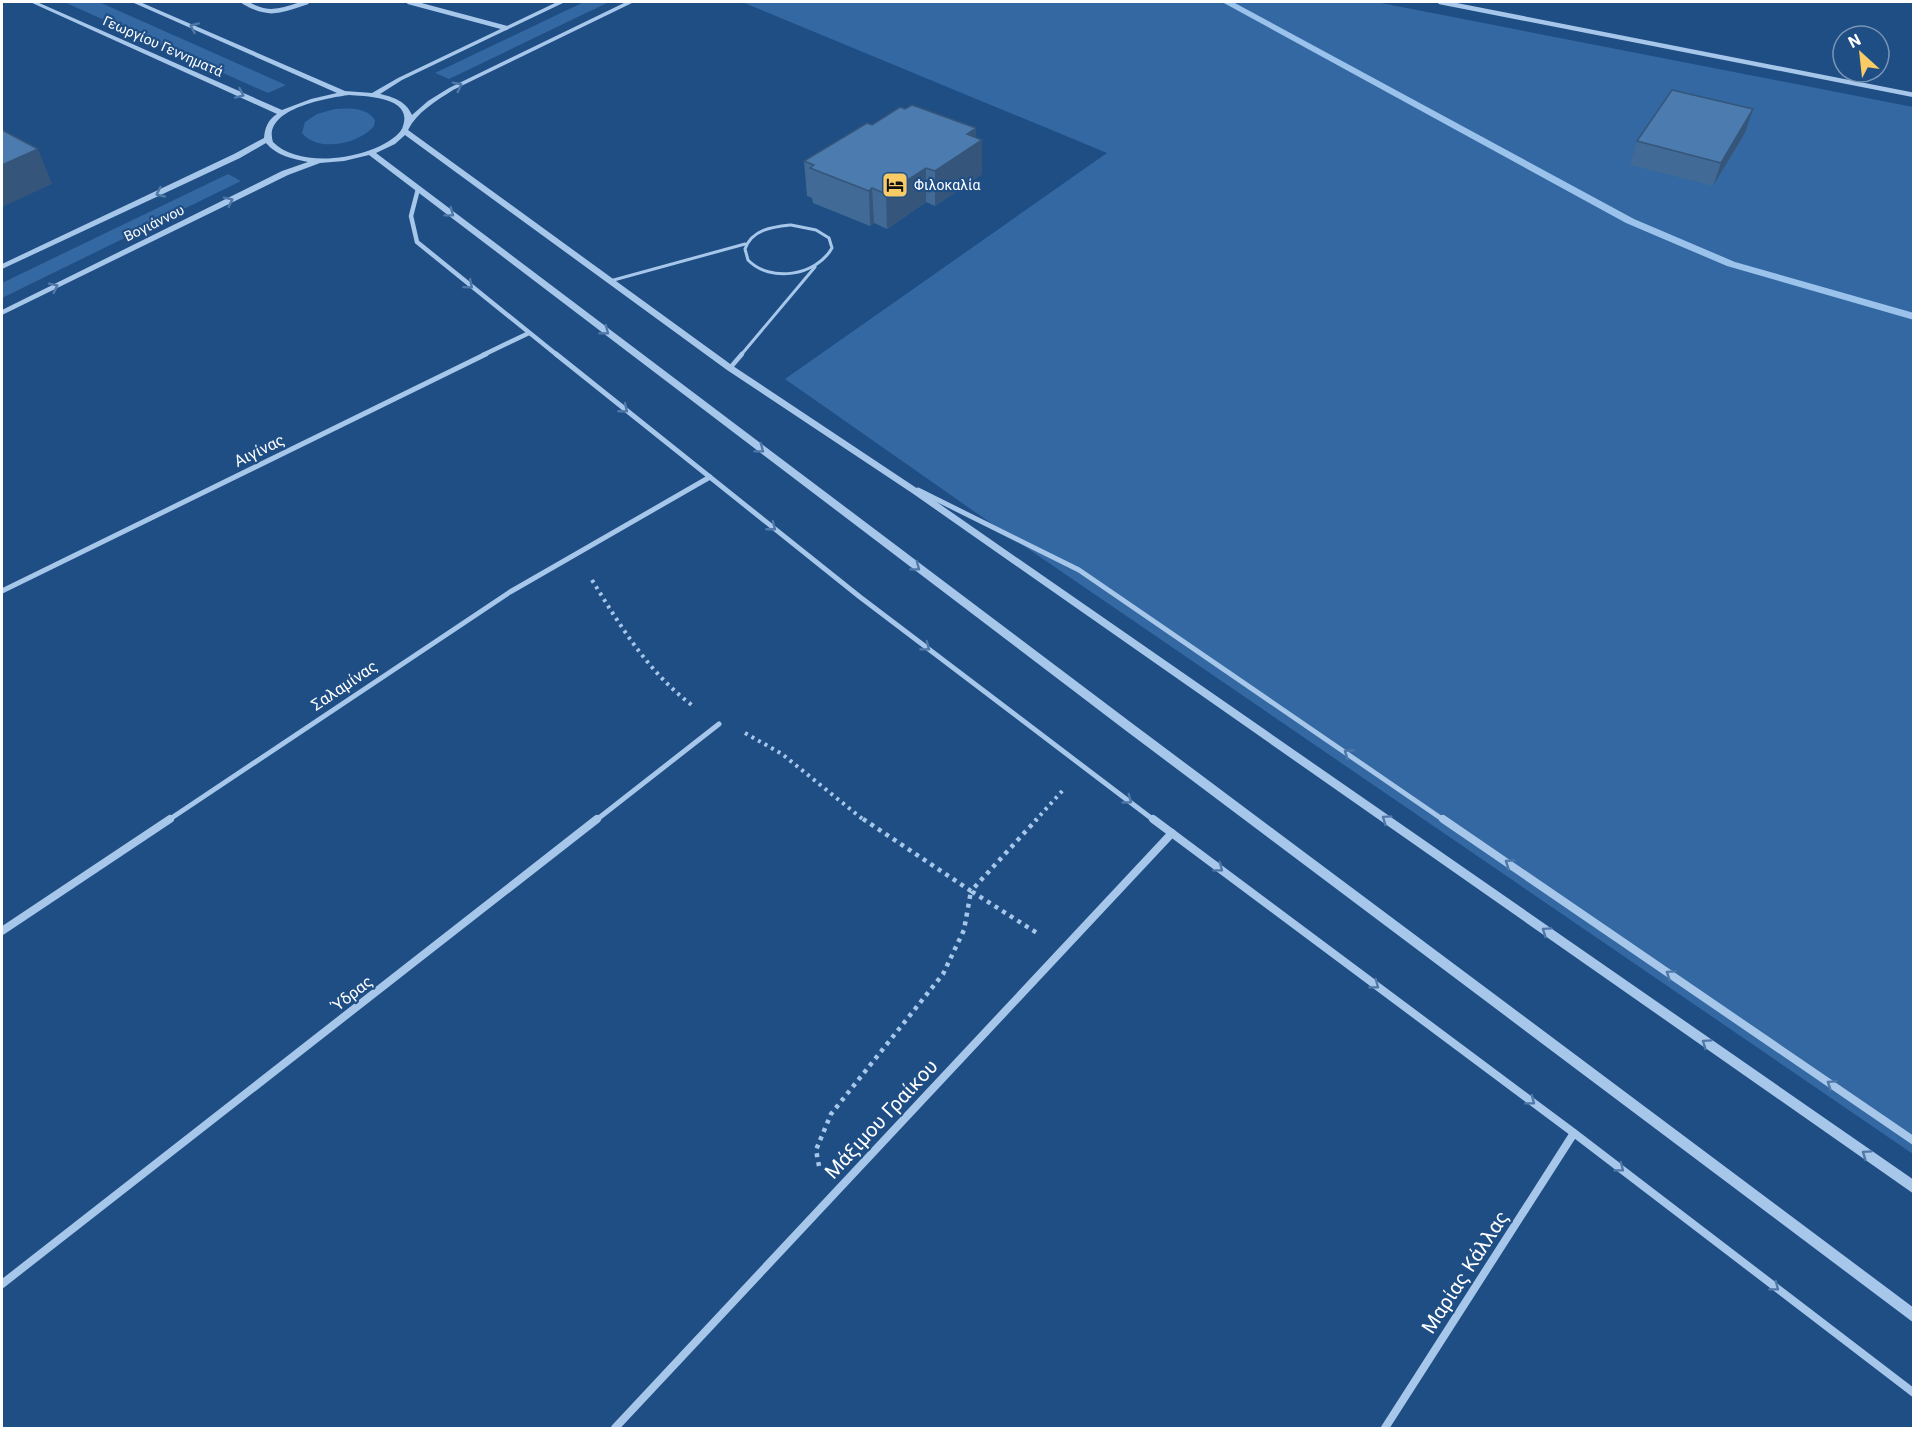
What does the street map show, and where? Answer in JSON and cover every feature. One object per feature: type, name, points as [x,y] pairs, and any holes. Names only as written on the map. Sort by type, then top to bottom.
[{"type":"street","name":"Γεωργίου Γεννηματά","points":[[33,2],[282,113]]},
{"type":"street","name":"Γεωργίου Γεννηματά","points":[[136,2],[343,94]]},
{"type":"street","points":[[244,2],[267,13],[307,2]]},
{"type":"street","points":[[409,2],[506,28]]},
{"type":"street","points":[[375,94],[400,79],[561,2]]},
{"type":"street","points":[[630,2],[451,89],[430,102],[410,120],[405,131],[730,368],[899,481],[1914,1188]]},
{"type":"street","points":[[1440,2],[1914,95]]},
{"type":"street","points":[[268,139],[268,131],[282,113],[310,100],[343,94],[375,94],[401,104],[408,111],[410,120]]},
{"type":"street","name":"Βογιάννου","points":[[2,267],[237,156],[268,139],[274,147],[285,154],[320,160],[341,159],[370,152],[393,142],[405,131]]},
{"type":"street","points":[[370,152],[1119,720],[1914,1317]]},
{"type":"street","name":"Βογιάννου","points":[[2,313],[285,173],[320,160]]},
{"type":"street","points":[[418,189],[411,216],[417,242],[529,333],[860,597],[1084,768],[1574,1133],[1914,1393]]},
{"type":"street","name":"Αιγίνας","points":[[2,591],[529,333]]},
{"type":"street","name":"Σαλαμίνας","points":[[2,931],[433,641],[510,592],[710,477]]},
{"type":"street","points":[[899,481],[1079,570],[1914,1141]]},
{"type":"street","name":"Ύδρας","points":[[2,1284],[719,724]]},
{"type":"street","name":"Μάξιμου Γραίκου","points":[[615,1428],[1172,833]]},
{"type":"street","name":"Μαρίας Κάλλας","points":[[1385,1428],[1574,1133]]},
{"type":"lane","points":[[791,225],[819,231],[828,237],[832,244],[832,253],[826,261],[815,267],[786,273],[761,270],[746,259],[743,252],[745,244],[751,237],[776,227],[791,225]]},
{"type":"lane","points":[[610,281],[745,244]]},
{"type":"lane","points":[[730,368],[815,267]]},
{"type":"path","points":[[576,554],[645,663],[683,700],[719,724],[756,737],[790,759],[839,801],[971,891],[1063,949]]},
{"type":"path","points":[[835,1193],[819,1167],[816,1150],[831,1114],[943,974],[964,930],[971,891],[1084,768]]},
{"type":"shaded area","points":[[64,2],[99,2],[286,85],[268,93]]},
{"type":"shaded area","points":[[584,2],[609,2],[449,79],[435,73]]},
{"type":"shaded area","points":[[742,2],[1376,2],[1913,107],[1913,1154],[1005,533],[785,379],[1107,153]]},
{"type":"shaded area","points":[[335,109],[352,109],[367,113],[375,120],[374,126],[359,138],[338,144],[318,143],[302,133],[305,122],[317,114]]},
{"type":"shaded area","points":[[228,174],[241,181],[2,298],[2,283]]},
{"type":"building","points":[[1672,90],[1753,109],[1721,163],[1637,141]]},
{"type":"building","points":[[912,105],[976,128],[967,134],[982,140],[935,171],[926,168],[886,194],[872,188],[869,191],[810,168],[814,165],[804,161],[867,123],[872,125],[900,107],[905,109]]},
{"type":"building","points":[[2,130],[38,149],[2,165]]},
{"type":"waterway","points":[[1227,2],[1630,221],[1731,264],[1914,317]]},
{"type":"place","name":"Φιλοκαλία","points":[[895,185]]}]
